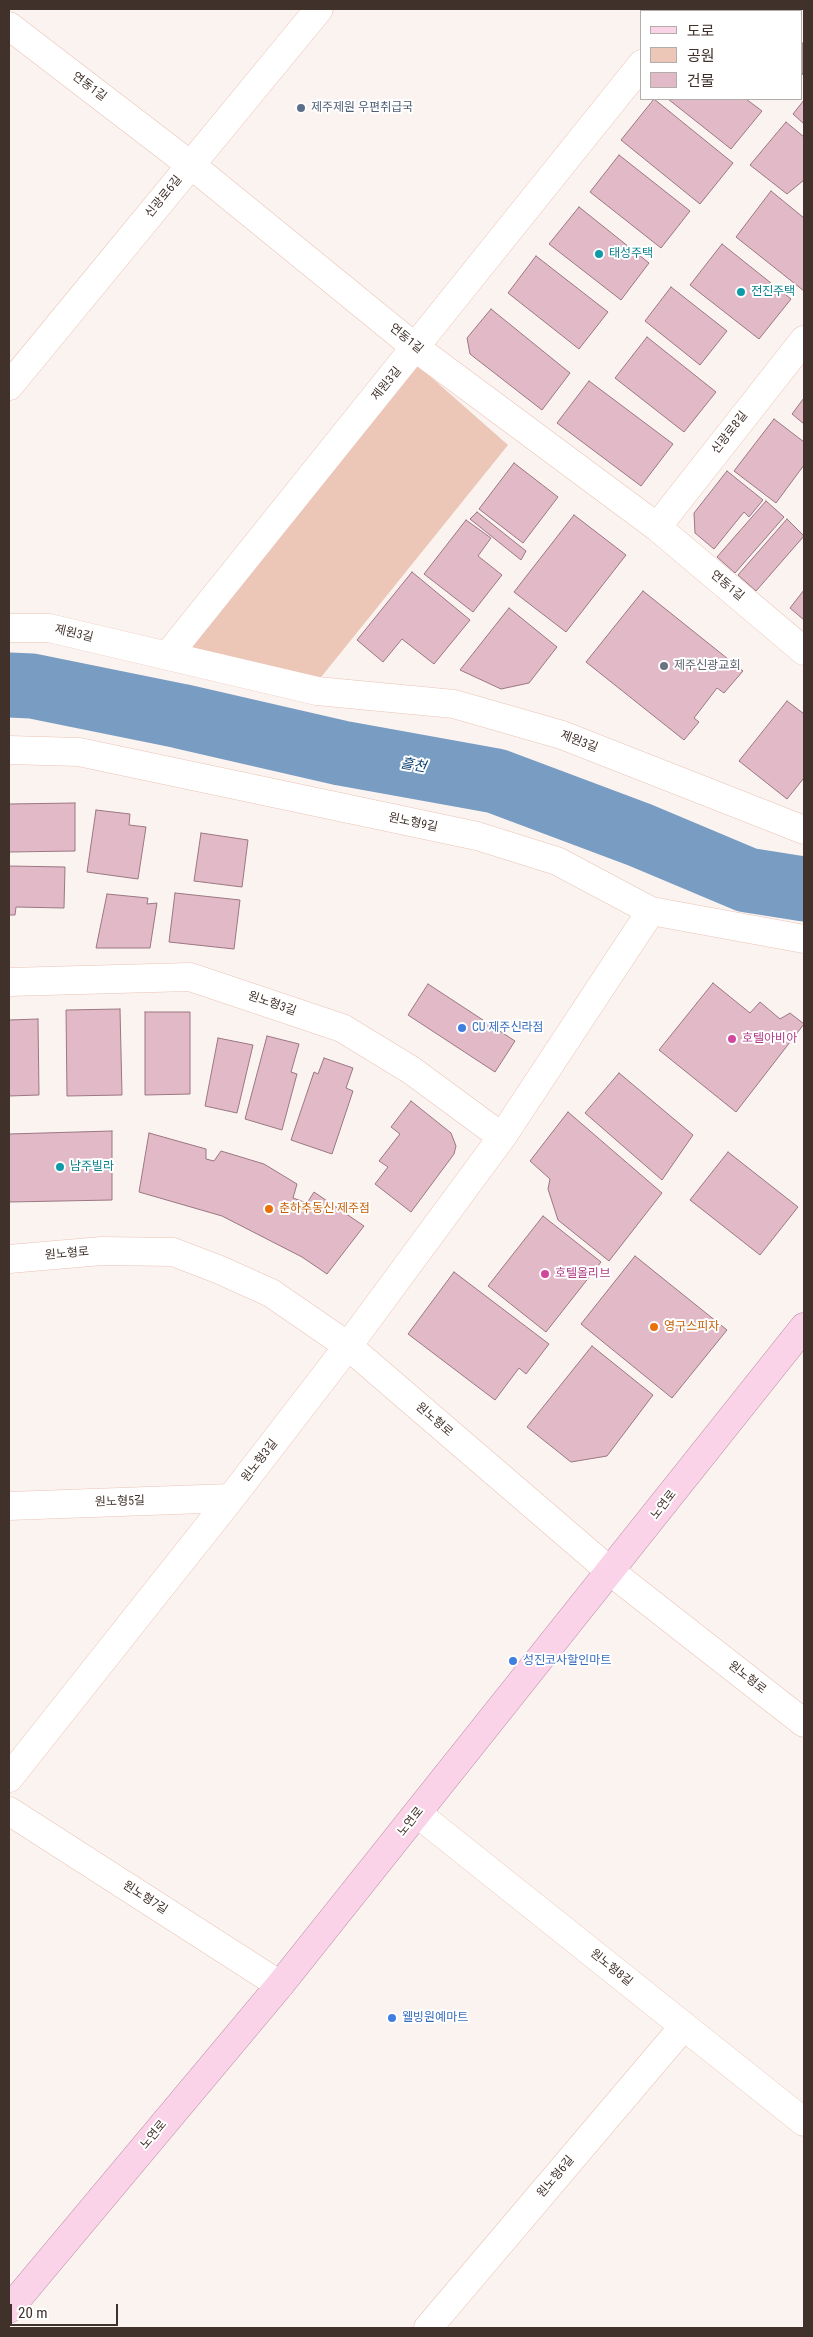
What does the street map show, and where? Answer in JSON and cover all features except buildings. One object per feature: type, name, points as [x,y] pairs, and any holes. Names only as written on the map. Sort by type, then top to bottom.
[{"type":"main road","name":"노연로","points":[[9,2309],[280,1985],[611,1572],[804,1327]]},
{"type":"street","name":"신광로6길","points":[[9,386],[319,9]]},
{"type":"street","name":"연동1길","points":[[9,26],[191,165],[416,348],[657,527],[804,650]]},
{"type":"street","name":"제원3길","points":[[168,656],[640,67]]},
{"type":"street","name":"신광로8길","points":[[657,527],[804,340]]},
{"type":"street","name":"제원3길","points":[[9,628],[50,628],[317,691],[454,704],[562,735],[804,830]]},
{"type":"street","name":"원노형9길","points":[[9,750],[79,752],[477,836],[556,861],[651,911],[804,938]]},
{"type":"street","name":"원노형3길","points":[[9,1778],[231,1498],[348,1346],[502,1137],[651,911]]},
{"type":"street","name":"원노형3길","points":[[9,982],[190,977],[342,1028],[411,1070],[502,1137]]},
{"type":"street","name":"원노형로","points":[[9,1259],[102,1250],[173,1252],[220,1270],[271,1293],[348,1346],[611,1572],[804,1723]]},
{"type":"street","name":"원노형5길","points":[[9,1506],[231,1498]]},
{"type":"street","name":"원노형7길","points":[[9,1811],[280,1985]]},
{"type":"street","name":"원노형8길","points":[[418,1814],[804,2122]]},
{"type":"street","name":"원노형6길","points":[[428,2328],[684,2026]]},
{"type":"green space","points":[[415,363],[508,445],[318,681],[183,650]]},
{"type":"waterway","name":"흘천","points":[[9,685],[32,686],[180,716],[341,753],[496,781],[640,835],[747,880],[804,889]]},
{"type":"place","name":"제주제원 우편취급국","points":[[301,108]]},
{"type":"place","name":"태성주택","points":[[599,254]]},
{"type":"place","name":"전진주택","points":[[741,292]]},
{"type":"place","name":"제주신광교회","points":[[664,666]]},
{"type":"place","name":"CU 제주신라점","points":[[462,1028]]},
{"type":"place","name":"호텔아비아","points":[[732,1039]]},
{"type":"place","name":"남주빌라","points":[[60,1167]]},
{"type":"place","name":"춘하추동신 제주점","points":[[269,1209]]},
{"type":"place","name":"호텔올리브","points":[[545,1274]]},
{"type":"place","name":"영구스피자","points":[[654,1327]]},
{"type":"place","name":"성진코사할인마트","points":[[513,1661]]},
{"type":"place","name":"웰빙원예마트","points":[[392,2018]]}]
